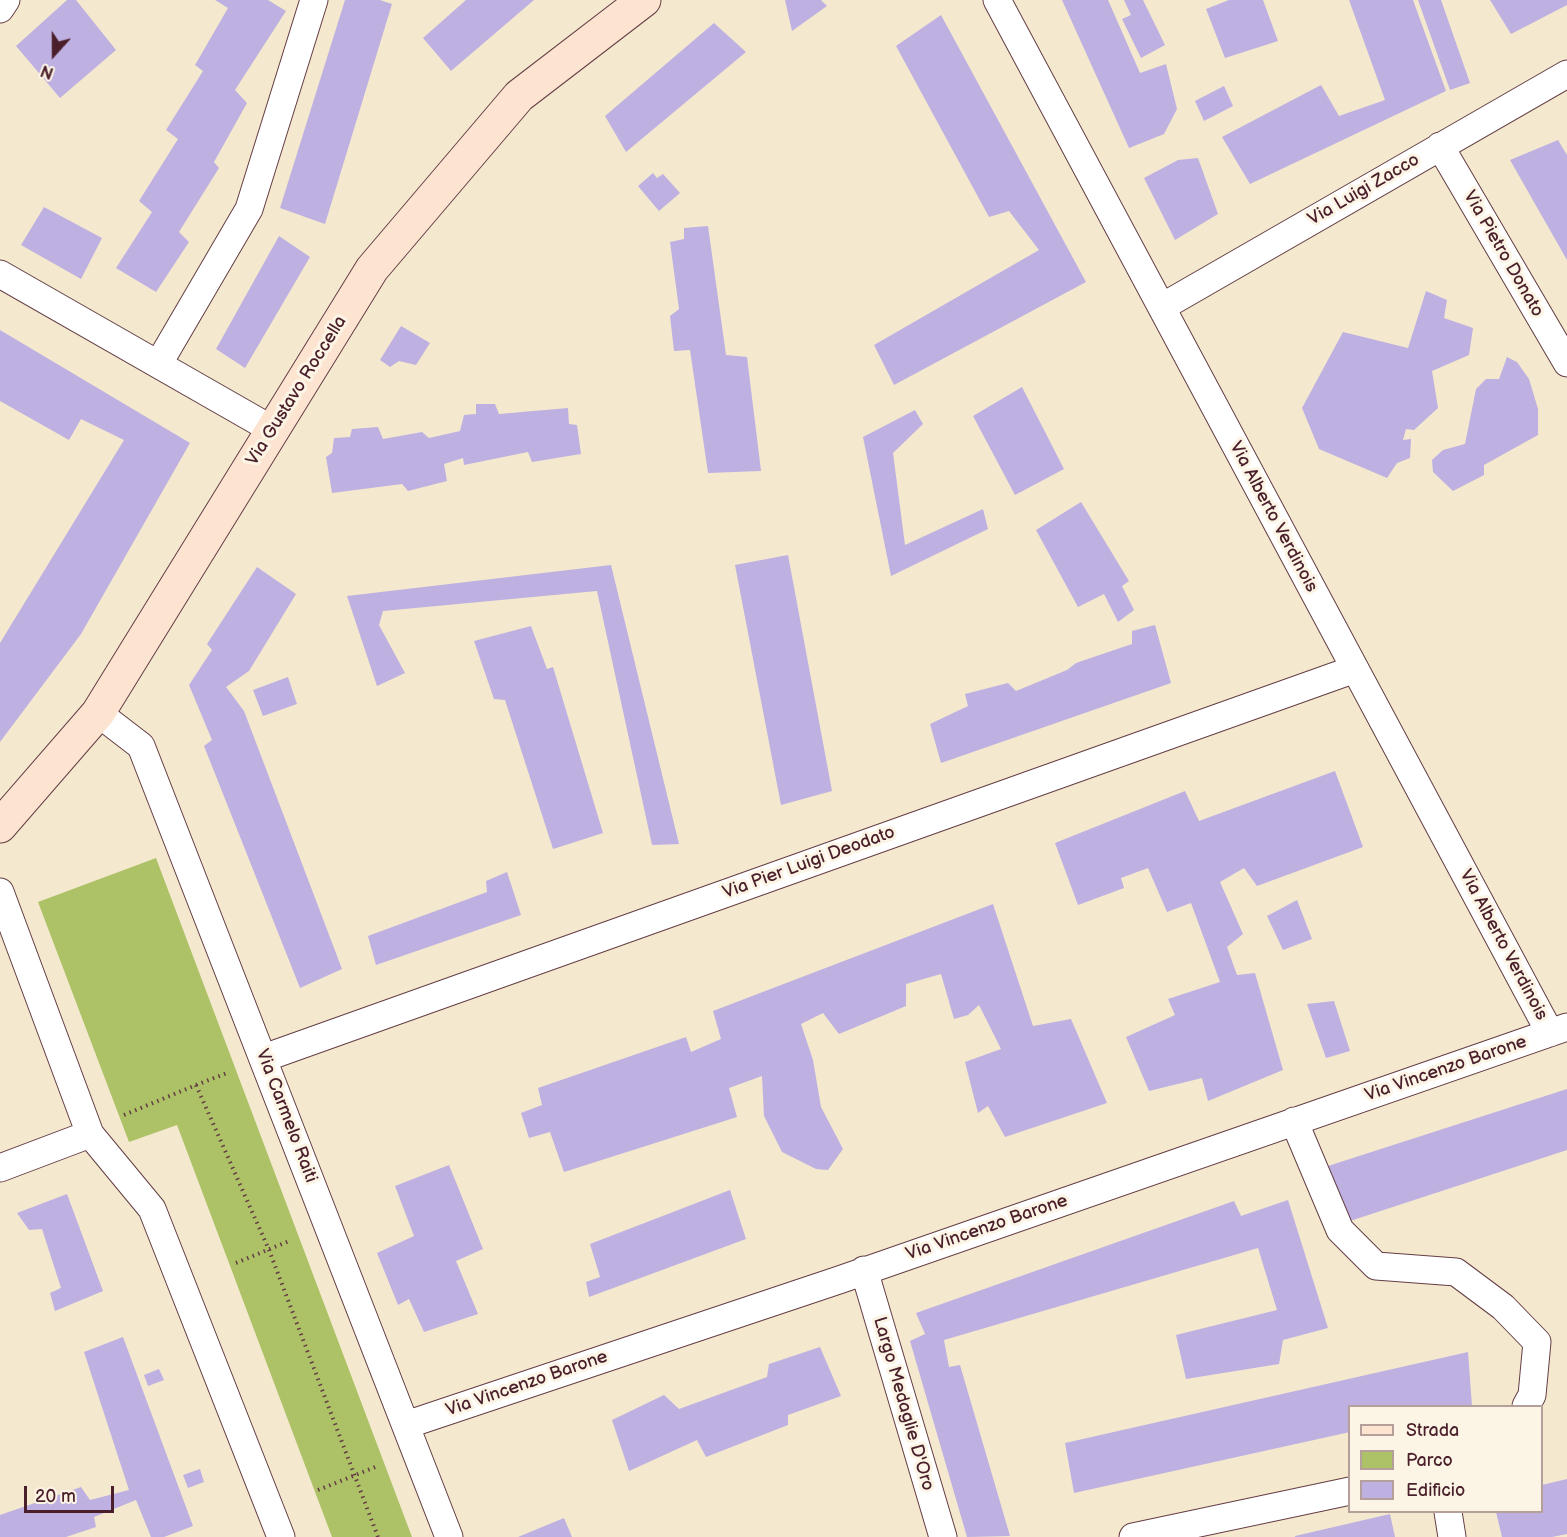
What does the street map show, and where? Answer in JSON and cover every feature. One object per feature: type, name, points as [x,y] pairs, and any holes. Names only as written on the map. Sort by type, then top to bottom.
[{"type":"street","points":[[0,9],[6,0]]},
{"type":"street","points":[[159,363],[249,209],[314,0]]},
{"type":"street","name":"Via Gustavo Roccella","points":[[0,826],[98,713],[372,269],[519,96],[644,0]]},
{"type":"street","name":"Via Alberto Verdinois","points":[[998,0],[1355,669],[1558,1030]]},
{"type":"street","name":"Via Luigi Zacco","points":[[1162,307],[1567,74]]},
{"type":"street","name":"Via Pietro Donato","points":[[1440,146],[1567,363]]},
{"type":"street","points":[[0,274],[273,430]]},
{"type":"street","name":"Via Pier Luigi Deodato","points":[[264,1058],[1355,669]]},
{"type":"street","name":"Via Carmelo Raiti","points":[[98,713],[141,746],[449,1537]]},
{"type":"street","points":[[0,892],[90,1134],[152,1209],[281,1537]]},
{"type":"street","name":"Via Vincenzo Barone","points":[[406,1425],[864,1270],[1558,1030]]},
{"type":"street","points":[[1294,1121],[1340,1230],[1376,1266],[1456,1272],[1503,1307],[1537,1342],[1532,1395],[1527,1405]]},
{"type":"street","points":[[0,1168],[90,1134]]},
{"type":"street","name":"Largo Medaglie D'Oro","points":[[864,1270],[943,1537]]},
{"type":"street","points":[[1133,1537],[1348,1491]]},
{"type":"street","points":[[1448,1513],[1452,1537]]},
{"type":"path","points":[[124,1115],[227,1073]]},
{"type":"path","points":[[196,1085],[269,1250],[378,1537]]},
{"type":"path","points":[[236,1263],[289,1241]]},
{"type":"path","points":[[318,1491],[378,1466]]},
{"type":"green space","points":[[156,858],[412,1537],[332,1537],[177,1125],[129,1142],[38,902]]},
{"type":"building","points":[[67,0],[76,0],[116,50],[60,98],[16,46]]},
{"type":"building","points":[[215,0],[268,0],[286,11],[235,90],[247,103],[214,162],[219,168],[179,232],[189,242],[156,292],[116,268],[152,212],[139,201],[178,139],[166,130],[203,71],[195,65],[228,8]]},
{"type":"building","points":[[345,0],[380,0],[392,4],[325,224],[280,208]]},
{"type":"building","points":[[466,0],[534,0],[451,71],[423,38]]},
{"type":"building","points":[[785,0],[821,0],[827,6],[792,31]]},
{"type":"building","points":[[1062,0],[1108,0],[1140,73],[1166,64],[1177,109],[1164,134],[1129,148]]},
{"type":"building","points":[[1124,0],[1143,0],[1165,45],[1141,58],[1122,19],[1131,15]]},
{"type":"building","points":[[1229,0],[1263,0],[1278,41],[1225,58],[1206,9]]},
{"type":"building","points":[[1349,0],[1413,0],[1446,91],[1250,184],[1222,137],[1321,85],[1339,116],[1385,100]]},
{"type":"building","points":[[1418,0],[1441,0],[1470,83],[1450,90]]},
{"type":"building","points":[[1490,0],[1567,0],[1567,5],[1511,34]]},
{"type":"building","points":[[941,15],[1086,282],[894,385],[874,345],[1039,250],[1009,211],[989,217],[896,46]]},
{"type":"building","points":[[714,23],[746,52],[626,152],[605,116]]},
{"type":"building","points":[[1224,86],[1233,106],[1204,121],[1195,101]]},
{"type":"building","points":[[1558,140],[1567,155],[1567,260],[1510,160]]},
{"type":"building","points":[[1198,158],[1218,214],[1175,240],[1144,178],[1178,160]]},
{"type":"building","points":[[653,173],[657,178],[663,174],[680,193],[659,211],[638,186]]},
{"type":"building","points":[[44,207],[102,238],[81,279],[21,245]]},
{"type":"building","points":[[708,226],[726,355],[747,357],[761,471],[708,473],[690,350],[674,351],[670,316],[679,309],[670,242],[684,239],[684,228]]},
{"type":"building","points":[[279,236],[310,257],[245,368],[216,349]]},
{"type":"building","points":[[1426,291],[1447,300],[1444,318],[1473,328],[1469,355],[1432,371],[1438,408],[1414,430],[1406,429],[1403,440],[1411,439],[1410,458],[1397,463],[1387,478],[1319,449],[1302,408],[1343,332],[1408,348]]},
{"type":"building","points":[[401,326],[430,343],[416,365],[399,361],[390,367],[380,360]]},
{"type":"building","points":[[0,330],[190,443],[81,634],[0,742],[0,643],[124,440],[81,419],[69,440],[0,401]]},
{"type":"building","points":[[1507,357],[1517,362],[1529,379],[1538,409],[1538,435],[1484,465],[1484,475],[1453,491],[1433,472],[1432,460],[1443,450],[1465,444],[1476,389],[1486,379],[1499,379]]},
{"type":"building","points":[[1022,387],[1064,469],[1015,495],[973,416]]},
{"type":"building","points":[[476,404],[495,404],[499,414],[568,408],[569,424],[577,425],[581,454],[532,462],[528,452],[464,465],[463,458],[444,464],[447,481],[408,491],[402,484],[332,493],[326,457],[332,453],[334,438],[350,437],[352,429],[378,427],[383,439],[422,432],[429,438],[460,431],[464,415],[476,414]]},
{"type":"building","points":[[915,410],[923,424],[893,453],[905,545],[983,509],[988,529],[891,576],[863,437]]},
{"type":"building","points":[[1081,502],[1129,581],[1122,586],[1134,610],[1118,622],[1104,594],[1078,607],[1036,530]]},
{"type":"building","points":[[788,555],[832,791],[781,805],[735,565]]},
{"type":"building","points":[[611,565],[679,844],[652,845],[597,591],[383,611],[379,625],[405,673],[377,686],[347,596]]},
{"type":"building","points":[[257,567],[296,594],[249,671],[226,687],[244,711],[342,969],[300,988],[204,746],[212,740],[189,685],[212,650],[207,644]]},
{"type":"building","points":[[1155,625],[1171,683],[941,763],[930,724],[968,706],[965,694],[1008,683],[1016,691],[1067,670],[1076,663],[1132,644],[1132,631]]},
{"type":"building","points":[[531,626],[547,669],[553,667],[603,833],[553,849],[505,700],[494,699],[474,641]]},
{"type":"building","points":[[288,677],[297,704],[263,716],[253,690]]},
{"type":"building","points":[[1335,771],[1363,847],[1257,886],[1244,868],[1220,882],[1243,934],[1227,947],[1237,975],[1255,973],[1283,1070],[1208,1101],[1202,1078],[1149,1091],[1126,1037],[1175,1015],[1168,999],[1220,982],[1191,903],[1167,912],[1148,868],[1121,878],[1124,888],[1078,905],[1055,843],[1185,791],[1199,821]]},
{"type":"building","points":[[507,872],[521,915],[376,965],[368,936],[487,892],[486,881]]},
{"type":"building","points":[[1297,900],[1312,939],[1283,950],[1267,916]]},
{"type":"building","points":[[993,904],[1033,1026],[1071,1019],[1107,1103],[1005,1137],[988,1106],[978,1113],[965,1062],[1001,1049],[979,1005],[968,1015],[954,1019],[941,974],[906,984],[906,1006],[839,1034],[823,1013],[801,1024],[813,1060],[821,1107],[843,1149],[828,1170],[816,1169],[782,1152],[764,1116],[762,1076],[729,1088],[737,1117],[564,1172],[550,1132],[529,1138],[521,1113],[542,1105],[538,1088],[686,1037],[691,1052],[721,1039],[713,1011]]},
{"type":"building","points":[[1334,1001],[1350,1051],[1326,1058],[1307,1004]]},
{"type":"building","points":[[1567,1089],[1567,1150],[1350,1221],[1328,1166]]},
{"type":"building","points":[[449,1165],[483,1249],[456,1261],[478,1314],[424,1332],[409,1299],[398,1305],[377,1253],[414,1236],[395,1186]]},
{"type":"building","points":[[730,1190],[746,1239],[589,1297],[586,1282],[600,1277],[590,1244]]},
{"type":"building","points":[[67,1194],[103,1291],[55,1311],[50,1293],[61,1288],[42,1229],[29,1230],[17,1213]]},
{"type":"building","points":[[1288,1200],[1328,1328],[1283,1340],[1279,1364],[1186,1379],[1176,1335],[1277,1310],[1258,1248],[944,1340],[949,1367],[960,1365],[1010,1536],[967,1537],[910,1341],[925,1334],[916,1313],[1234,1201],[1241,1216]]},
{"type":"building","points":[[123,1337],[193,1526],[164,1537],[151,1537],[136,1500],[94,1517],[96,1527],[66,1537],[0,1537],[0,1515],[81,1487],[90,1500],[129,1490],[84,1352]]},
{"type":"building","points":[[820,1347],[841,1396],[788,1415],[788,1425],[706,1457],[697,1440],[629,1471],[612,1420],[664,1395],[679,1409],[767,1377],[769,1364]]},
{"type":"building","points":[[1468,1352],[1472,1405],[1348,1405],[1348,1432],[1074,1493],[1065,1443]]},
{"type":"building","points":[[159,1369],[164,1380],[148,1386],[144,1375]]},
{"type":"building","points":[[200,1469],[204,1482],[188,1488],[183,1475]]},
{"type":"building","points":[[1567,1479],[1567,1534],[1552,1537],[1502,1537],[1496,1513],[1543,1513],[1543,1485]]},
{"type":"building","points":[[1390,1514],[1395,1537],[1295,1537],[1295,1536]]},
{"type":"building","points":[[564,1518],[572,1537],[518,1537]]}]
